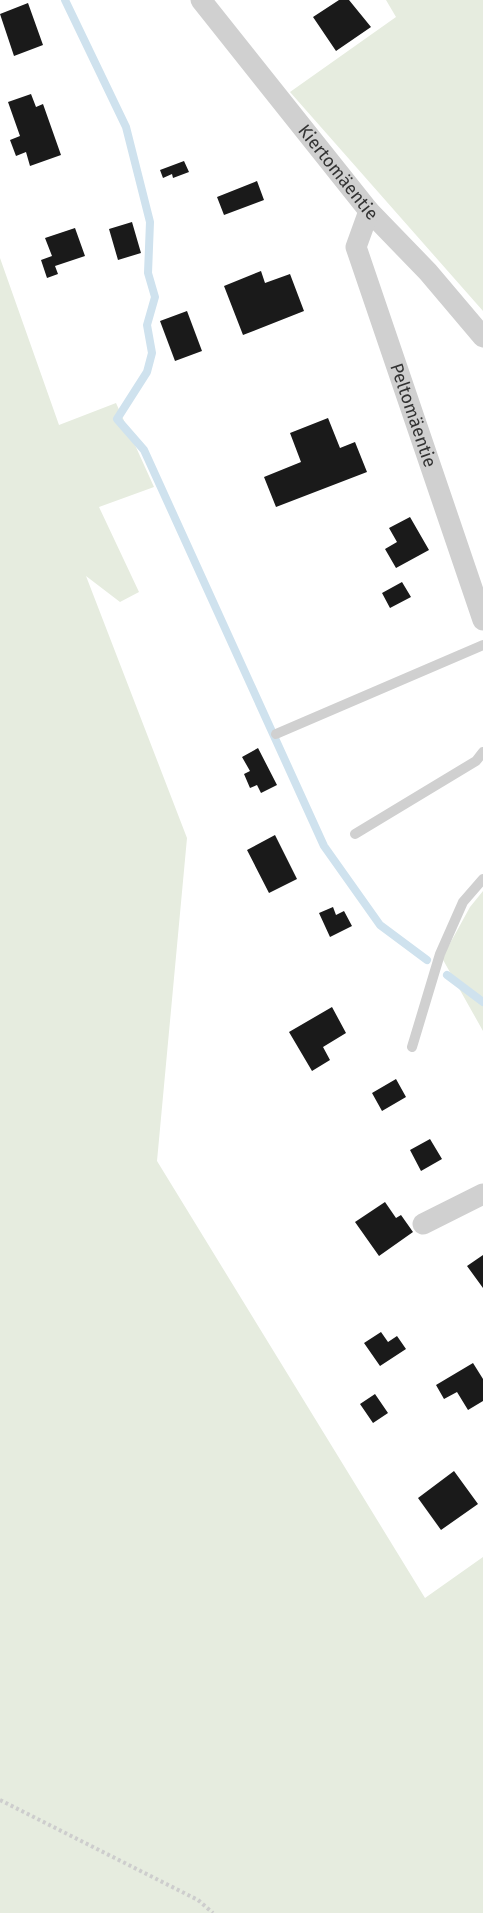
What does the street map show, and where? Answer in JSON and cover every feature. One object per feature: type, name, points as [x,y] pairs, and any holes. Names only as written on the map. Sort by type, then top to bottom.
[{"type":"street","name":"Kiertomäentie","points":[[201,0],[369,211],[428,272],[483,337]]},
{"type":"street","name":"Peltomäentie","points":[[369,211],[356,247],[483,620]]},
{"type":"street","points":[[423,1224],[483,1194]]},
{"type":"lane","points":[[276,734],[483,645]]},
{"type":"lane","points":[[355,834],[476,761],[483,752]]},
{"type":"lane","points":[[412,1047],[445,944],[463,902],[483,879]]},
{"type":"path","points":[[0,1800],[198,1900],[213,1913]]},
{"type":"shaded area","points":[[386,0],[483,0],[483,311],[290,92],[396,17]]},
{"type":"shaded area","points":[[0,258],[59,425],[116,403],[154,487],[99,507],[139,592],[120,602],[86,576],[187,838],[157,1161],[425,1598],[483,1557],[483,1913],[0,1913]]},
{"type":"shaded area","points":[[483,891],[483,1031],[442,958],[470,907]]},
{"type":"building","points":[[339,0],[349,0],[371,27],[336,51],[313,17]]},
{"type":"building","points":[[28,3],[43,45],[14,56],[0,14]]},
{"type":"building","points":[[31,94],[36,107],[43,104],[61,155],[30,166],[26,152],[16,156],[10,140],[20,136],[8,102]]},
{"type":"building","points":[[184,161],[189,172],[173,178],[172,174],[163,178],[160,170]]},
{"type":"building","points":[[257,181],[264,200],[224,215],[217,197]]},
{"type":"building","points":[[132,222],[141,253],[118,260],[109,229]]},
{"type":"building","points":[[75,228],[85,256],[55,266],[58,274],[47,278],[41,260],[52,256],[45,238]]},
{"type":"building","points":[[261,271],[265,283],[290,274],[304,311],[243,335],[224,286]]},
{"type":"building","points":[[187,311],[202,351],[175,361],[160,321]]},
{"type":"building","points":[[328,418],[340,448],[355,442],[367,472],[276,507],[264,477],[301,462],[290,433]]},
{"type":"building","points":[[410,517],[429,550],[396,568],[385,549],[397,542],[389,528]]},
{"type":"building","points":[[402,582],[411,597],[390,608],[382,593]]},
{"type":"building","points":[[258,748],[277,785],[261,793],[257,785],[250,788],[244,774],[250,771],[242,757]]},
{"type":"building","points":[[275,835],[297,879],[269,893],[247,850]]},
{"type":"building","points":[[333,907],[336,915],[344,911],[352,926],[330,937],[319,913]]},
{"type":"building","points":[[332,1007],[346,1033],[323,1047],[330,1060],[312,1071],[289,1032]]},
{"type":"building","points":[[396,1079],[406,1097],[382,1111],[372,1093]]},
{"type":"building","points":[[430,1139],[442,1159],[421,1171],[410,1150]]},
{"type":"building","points":[[385,1202],[396,1218],[401,1215],[413,1232],[379,1256],[355,1222]]},
{"type":"building","points":[[483,1255],[483,1288],[467,1266]]},
{"type":"building","points":[[381,1332],[388,1342],[397,1336],[406,1349],[380,1366],[364,1343]]},
{"type":"building","points":[[473,1363],[483,1379],[483,1401],[468,1410],[457,1392],[444,1399],[436,1385]]},
{"type":"building","points":[[375,1394],[388,1413],[373,1423],[360,1404]]},
{"type":"building","points":[[454,1471],[478,1504],[441,1530],[418,1498]]},
{"type":"waterway","points":[[65,0],[126,127],[150,222],[148,273],[155,297],[147,325],[152,353],[147,372],[117,419],[144,450],[324,846],[380,925],[427,960]]},
{"type":"waterway","points":[[447,975],[483,1002]]}]
